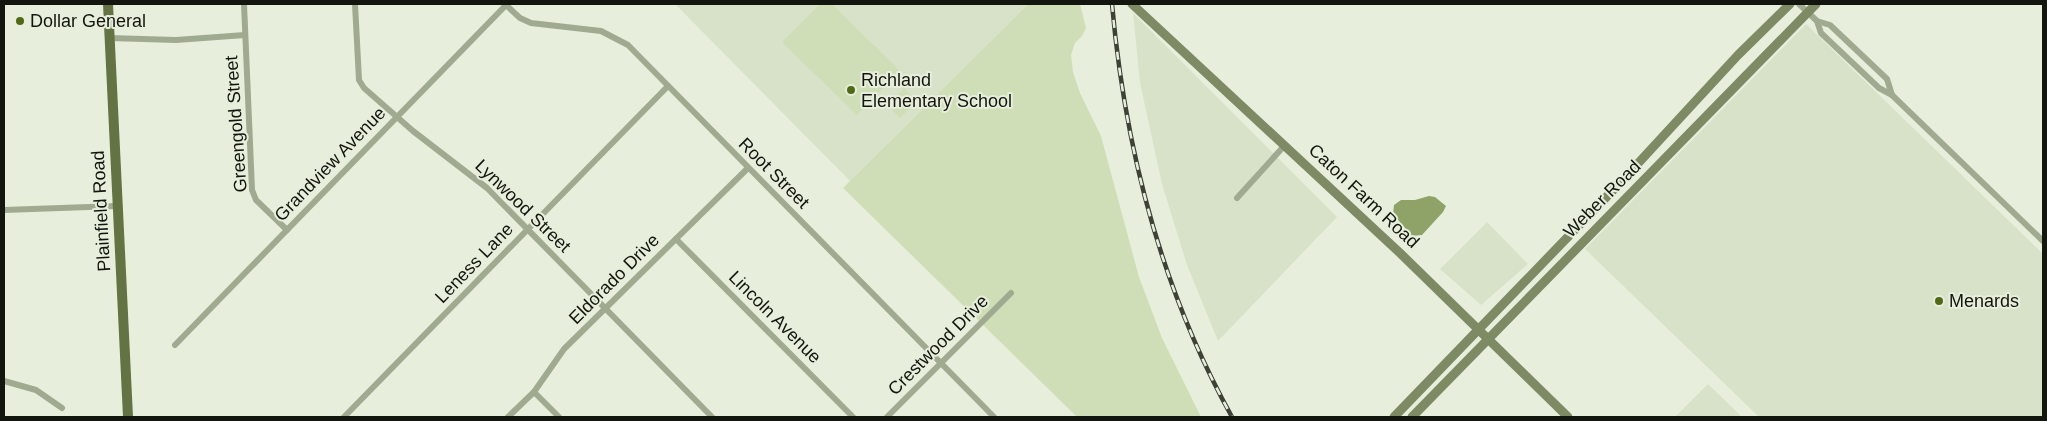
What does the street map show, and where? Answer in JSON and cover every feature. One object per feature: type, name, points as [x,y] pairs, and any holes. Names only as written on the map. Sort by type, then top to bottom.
[{"type":"main road","name":"Plainfield Road","points":[[108,4],[128,417]]},
{"type":"main road","name":"Caton Farm Road","points":[[1132,4],[1285,145],[1568,417]]},
{"type":"main road","name":"Weber Road","points":[[1394,417],[1619,184],[1738,55],[1790,4]]},
{"type":"main road","name":"Weber Road","points":[[1412,417],[1816,4]]},
{"type":"street","name":"Greengold Street","points":[[244,4],[252,190],[256,200],[287,230]]},
{"type":"street","name":"Lynwood Street","points":[[355,4],[359,80],[364,88],[397,117],[487,188],[712,417]]},
{"type":"street","name":"Grandview Avenue","points":[[175,345],[506,4]]},
{"type":"street","name":"Root Street","points":[[506,4],[520,18],[532,22],[600,31],[628,45],[994,417]]},
{"type":"street","points":[[1799,4],[1817,21],[1821,32],[1879,88],[1892,94],[2043,241]]},
{"type":"street","points":[[1817,21],[1830,25],[1886,79],[1892,94]]},
{"type":"street","points":[[110,38],[176,40],[245,35]]},
{"type":"street","name":"Leness Lane","points":[[344,417],[668,86]]},
{"type":"street","points":[[1237,198],[1285,145]]},
{"type":"street","name":"Eldorado Drive","points":[[508,417],[534,392],[564,349],[748,168]]},
{"type":"street","points":[[4,210],[117,206]]},
{"type":"street","name":"Lincoln Avenue","points":[[676,238],[853,417]]},
{"type":"street","name":"Crestwood Drive","points":[[887,417],[1011,293]]},
{"type":"street","points":[[4,381],[36,390],[62,408]]},
{"type":"street","points":[[534,392],[559,417]]},
{"type":"shaded area","name":"Richland Elementary School","points":[[675,4],[1028,4],[850,181]]},
{"type":"shaded area","points":[[820,4],[832,4],[900,71],[857,115],[782,42]]},
{"type":"shaded area","points":[[1028,4],[1080,4],[1086,28],[1082,36],[1075,43],[1071,55],[1073,72],[1080,93],[1101,136],[1139,277],[1162,338],[1201,417],[1077,417],[843,188]]},
{"type":"shaded area","points":[[1133,13],[1337,217],[1218,341],[1187,265],[1162,184],[1140,83]]},
{"type":"shaded area","points":[[1806,24],[2043,254],[2043,417],[1759,417],[1585,249]]},
{"type":"shaded area","points":[[904,88],[917,101],[900,118],[887,105]]},
{"type":"shaded area","points":[[1429,196],[1435,197],[1446,206],[1443,212],[1422,235],[1412,236],[1393,214],[1394,205],[1401,200],[1415,200]]},
{"type":"shaded area","points":[[1487,222],[1528,264],[1481,305],[1440,269]]},
{"type":"shaded area","points":[[1708,384],[1742,417],[1675,417]]},
{"type":"railway","points":[[1112,4],[1126,112],[1150,217],[1185,319],[1232,417]]},
{"type":"place","name":"Dollar General","points":[[20,21]]},
{"type":"place","name":"Richland Elementary School","points":[[851,90]]},
{"type":"place","name":"Menards","points":[[1939,301]]}]
